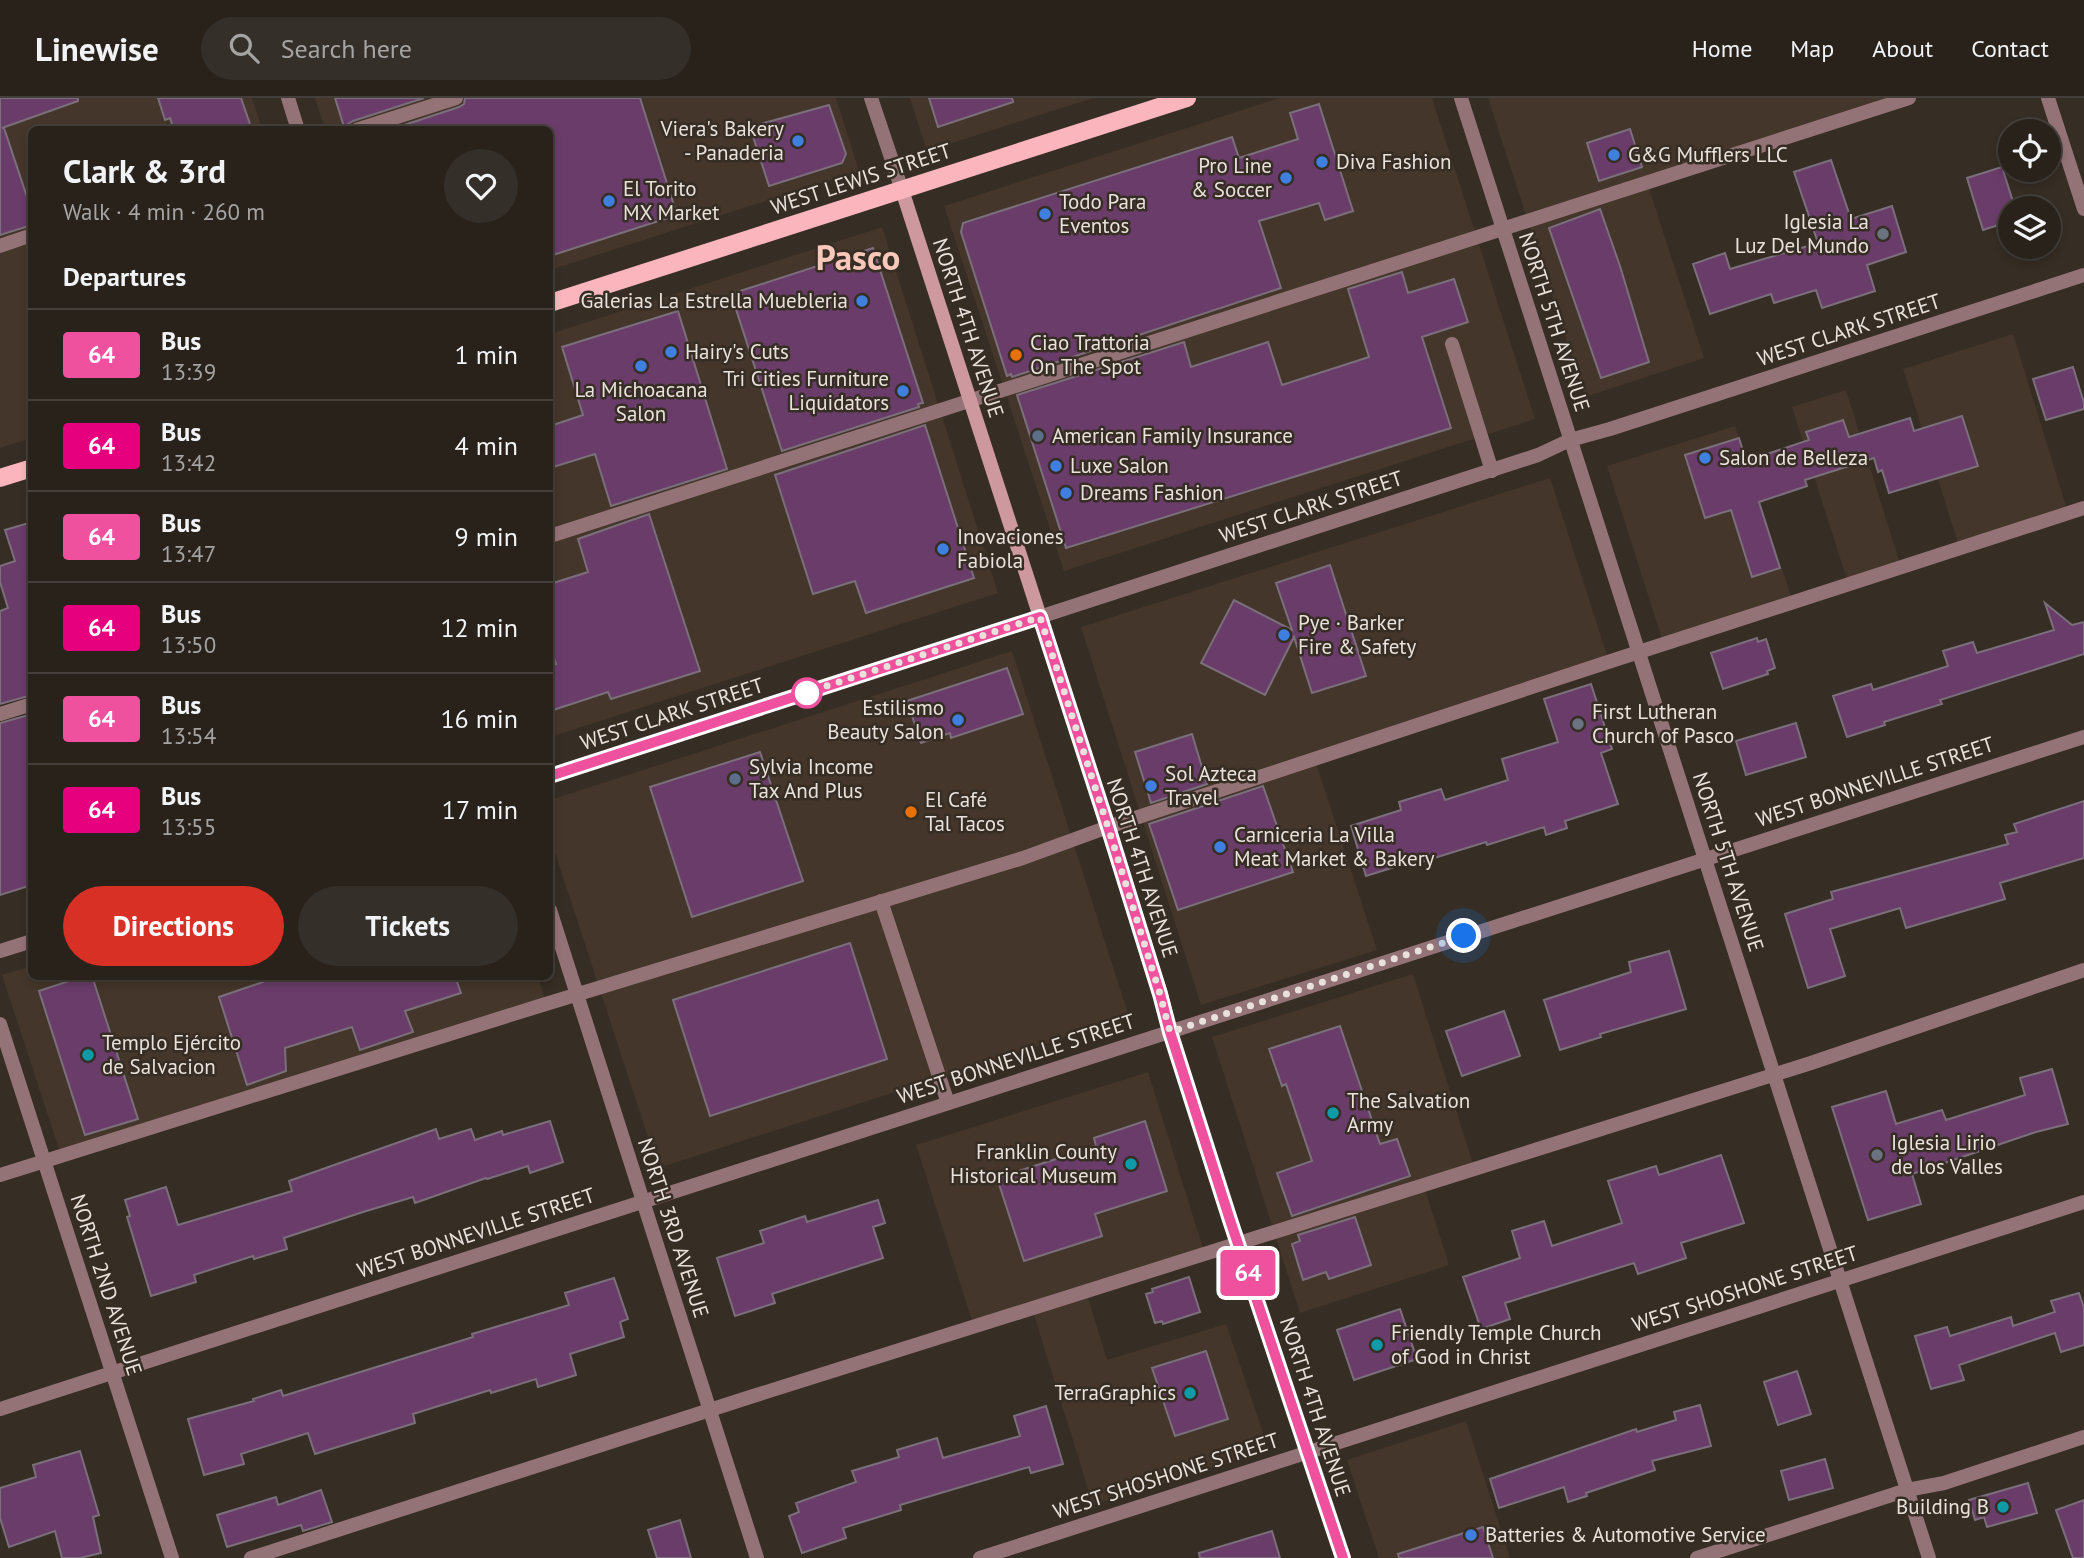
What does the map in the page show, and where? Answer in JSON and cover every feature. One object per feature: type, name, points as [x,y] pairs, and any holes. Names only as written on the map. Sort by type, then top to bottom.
[{"type":"main road","name":"WEST LEWIS STREET","points":[[553,302],[1187,98]]},
{"type":"main road","name":"NORTH 4TH AVENUE","points":[[902,190],[1108,827],[1238,1245],[1343,1558]]},
{"type":"main road","points":[[0,478],[28,469]]},
{"type":"street","points":[[288,98],[297,126]]},
{"type":"street","points":[[368,126],[456,98]]},
{"type":"street","points":[[871,98],[902,190]]},
{"type":"street","name":"NORTH 5TH AVENUE","points":[[1461,98],[1929,1558]]},
{"type":"street","points":[[553,535],[1909,98]]},
{"type":"street","points":[[2048,98],[2084,209]]},
{"type":"street","points":[[0,246],[28,236]]},
{"type":"street","name":"WEST CLARK STREET","points":[[553,775],[1492,471],[1538,455],[1570,440],[2084,275]]},
{"type":"street","points":[[1452,344],[1492,471]]},
{"type":"street","points":[[0,1175],[1023,858],[1108,827],[1638,652],[2084,508]]},
{"type":"street","points":[[0,714],[28,705]]},
{"type":"street","name":"WEST BONNEVILLE STREET","points":[[0,1409],[2084,737]]},
{"type":"street","points":[[881,901],[948,1103]]},
{"type":"street","name":"NORTH 3RD AVENUE","points":[[553,920],[757,1558]]},
{"type":"street","points":[[0,951],[28,943]]},
{"type":"street","points":[[251,1558],[710,1410],[1811,1063],[2084,970]]},
{"type":"street","name":"NORTH 2ND AVENUE","points":[[0,1024],[172,1558]]},
{"type":"street","name":"WEST SHOSHONE STREET","points":[[980,1558],[2084,1202]]},
{"type":"street","points":[[1697,1558],[1907,1490],[1944,1483],[2084,1437]]},
{"type":"shaded area","points":[[0,98],[252,98],[261,126],[28,126],[28,439],[0,448]]},
{"type":"shaded area","points":[[315,98],[836,98],[859,171],[553,269],[553,126],[324,126]]},
{"type":"shaded area","points":[[910,98],[1093,98],[927,151]]},
{"type":"shaded area","points":[[1280,98],[1432,98],[1535,419],[1064,571],[944,206]]},
{"type":"shaded area","points":[[1488,98],[1909,98],[1647,182],[1704,358],[1585,397]]},
{"type":"shaded area","points":[[882,227],[998,593],[553,736],[553,333]]},
{"type":"shaded area","points":[[2013,334],[2068,512],[1959,546],[1903,369]]},
{"type":"shaded area","points":[[1846,390],[1901,567],[1848,583],[1792,407]]},
{"type":"shaded area","points":[[1735,426],[1793,602],[1663,642],[1607,466]]},
{"type":"shaded area","points":[[1550,478],[1608,658],[1313,754],[1377,950],[1201,1005],[1081,627]]},
{"type":"shaded area","points":[[1012,651],[1129,1017],[658,1168],[553,846],[553,799]]},
{"type":"shaded area","points":[[28,967],[28,980],[539,980],[546,1003],[62,1158],[2,975]]},
{"type":"shaded area","points":[[1413,974],[1475,1170],[1424,1186],[1449,1265],[1300,1313],[1212,1037]]},
{"type":"shaded area","points":[[1148,1072],[1206,1258],[1087,1294],[1107,1360],[1226,1324],[1269,1450],[1093,1505],[1033,1312],[975,1330],[916,1145]]},
{"type":"shaded area","points":[[1466,1421],[1510,1558],[1379,1558],[1347,1460]]},
{"type":"building","points":[[0,98],[78,98],[78,101],[2,128],[28,200],[28,226],[0,235]]},
{"type":"building","points":[[158,98],[241,98],[251,126],[173,126],[170,118],[165,120]]},
{"type":"building","points":[[335,98],[424,98],[353,121],[344,126]]},
{"type":"building","points":[[465,98],[640,98],[677,215],[553,255],[553,126],[401,126],[464,104]]},
{"type":"building","points":[[929,98],[1012,98],[1013,102],[938,127]]},
{"type":"building","points":[[1319,104],[1353,211],[1325,220],[1319,203],[1259,221],[1281,288],[1012,377],[1011,374],[1007,376],[961,232],[963,223],[1232,137],[1239,158],[1298,139],[1290,113]]},
{"type":"building","name":"Viera's Bakery - Panaderia","points":[[829,105],[846,154],[842,163],[769,186],[750,127]]},
{"type":"building","name":"G&G Mufflers LLC","points":[[1630,129],[1642,167],[1599,181],[1587,143]]},
{"type":"building","points":[[1831,160],[1851,219],[1892,206],[1906,252],[1867,265],[1875,291],[1822,308],[1816,290],[1774,303],[1771,294],[1710,314],[1693,264],[1725,253],[1730,269],[1818,243],[1794,172]]},
{"type":"building","points":[[1998,168],[1998,182],[2007,182],[2011,196],[1998,196],[1998,225],[1983,230],[1967,178]]},
{"type":"building","points":[[1600,209],[1649,362],[1601,378],[1549,228]]},
{"type":"building","points":[[873,248],[923,403],[918,404],[919,407],[782,451],[731,294]]},
{"type":"building","points":[[1402,272],[1408,293],[1454,279],[1468,322],[1422,337],[1451,428],[1066,548],[1017,395],[1184,342],[1191,367],[1268,342],[1282,385],[1369,357],[1348,289]]},
{"type":"building","points":[[678,311],[727,469],[611,506],[595,454],[553,467],[553,425],[583,415],[562,347]]},
{"type":"building","points":[[2073,367],[2084,409],[2046,420],[2033,379]]},
{"type":"building","points":[[1962,416],[1978,466],[1889,493],[1882,470],[1878,472],[1874,458],[1805,480],[1807,486],[1759,502],[1780,568],[1752,577],[1731,510],[1705,518],[1685,455],[1739,438],[1746,461],[1809,440],[1806,432],[1843,420],[1849,437],[1910,418],[1914,431]]},
{"type":"building","points":[[925,425],[974,578],[866,613],[855,581],[813,594],[775,475]]},
{"type":"building","points":[[649,514],[700,671],[611,699],[608,692],[553,710],[553,665],[556,664],[553,654],[553,583],[588,572],[578,539]]},
{"type":"building","points":[[28,523],[28,696],[0,704],[0,611],[8,608],[0,582],[0,566],[15,561],[5,530]]},
{"type":"building","name":"Pye · Barker Fire & Safety","points":[[1330,565],[1366,676],[1312,693],[1294,637],[1265,695],[1201,663],[1234,600],[1292,630],[1276,583]]},
{"type":"building","points":[[2045,603],[2072,625],[2084,622],[2084,654],[1940,700],[1942,704],[1847,737],[1833,696],[1871,684],[1873,690],[1948,666],[1943,651],[1973,642],[1977,653],[2054,630]]},
{"type":"building","points":[[1757,638],[1758,642],[1766,639],[1775,668],[1767,671],[1768,674],[1723,689],[1711,653]]},
{"type":"building","points":[[1007,668],[1023,714],[951,738],[950,733],[921,743],[907,701]]},
{"type":"building","points":[[1591,684],[1612,749],[1601,753],[1618,804],[1565,821],[1567,828],[1546,835],[1544,827],[1487,845],[1486,842],[1366,876],[1351,826],[1401,810],[1399,802],[1441,789],[1445,800],[1508,780],[1502,759],[1558,742],[1544,699]]},
{"type":"building","points":[[28,715],[28,886],[0,895],[0,723]]},
{"type":"building","points":[[1796,723],[1806,757],[1746,775],[1736,741]]},
{"type":"building","points":[[1192,734],[1207,784],[1151,803],[1135,752]]},
{"type":"building","points":[[760,752],[803,881],[692,917],[650,787]]},
{"type":"building","name":"Carniceria La Villa Meat Market & Bakery","points":[[1263,786],[1293,872],[1178,910],[1149,824]]},
{"type":"building","points":[[2084,801],[2084,858],[2000,883],[2005,899],[1906,928],[1900,908],[1830,929],[1845,976],[1808,988],[1785,914],[1833,899],[1831,892],[2008,844],[2005,835],[2017,832],[2014,824]]},
{"type":"building","points":[[850,943],[887,1059],[710,1116],[673,1000]]},
{"type":"building","points":[[1669,951],[1686,1009],[1600,1034],[1601,1037],[1560,1050],[1544,1000],[1631,972],[1629,962]]},
{"type":"building","name":"Templo Ejército de Salvacion","points":[[72,980],[93,980],[138,1119],[85,1135],[39,991]]},
{"type":"building","points":[[262,980],[456,980],[461,993],[405,1011],[413,1032],[360,1050],[352,1027],[285,1048],[286,1071],[247,1085],[219,997],[263,982]]},
{"type":"building","points":[[1504,1011],[1520,1056],[1462,1076],[1446,1031]]},
{"type":"building","name":"The Salvation Army","points":[[1340,1026],[1380,1144],[1397,1139],[1410,1176],[1292,1216],[1277,1173],[1312,1161],[1286,1084],[1282,1086],[1269,1049]]},
{"type":"building","points":[[2052,1069],[2068,1124],[2036,1132],[1912,1174],[1921,1204],[1868,1220],[1832,1107],[1886,1091],[1896,1124],[1942,1110],[1946,1120],[2025,1095],[2020,1078]]},
{"type":"building","points":[[550,1121],[563,1162],[530,1173],[528,1166],[415,1203],[413,1197],[363,1212],[284,1238],[287,1249],[254,1259],[253,1256],[194,1275],[196,1282],[151,1296],[127,1217],[130,1216],[125,1200],[166,1187],[178,1225],[292,1191],[289,1181],[436,1129],[439,1139],[471,1129],[475,1140]]},
{"type":"building","points":[[1145,1121],[1167,1191],[1095,1214],[1102,1236],[1024,1261],[997,1178],[1096,1146],[1094,1138]]},
{"type":"building","points":[[1721,1155],[1744,1223],[1681,1243],[1686,1258],[1638,1274],[1634,1263],[1505,1303],[1510,1319],[1481,1329],[1463,1277],[1520,1258],[1512,1231],[1544,1221],[1552,1246],[1622,1223],[1608,1181],[1656,1166],[1659,1175]]},
{"type":"building","points":[[878,1200],[885,1223],[873,1227],[883,1258],[772,1294],[775,1303],[735,1316],[717,1258],[764,1243],[760,1231],[805,1216],[807,1222]]},
{"type":"building","points":[[1355,1217],[1371,1265],[1329,1279],[1326,1272],[1303,1280],[1292,1244],[1300,1241],[1298,1235]]},
{"type":"building","points":[[1189,1277],[1200,1312],[1163,1324],[1162,1321],[1155,1323],[1146,1294],[1153,1292],[1152,1289]]},
{"type":"building","points":[[614,1278],[628,1319],[620,1322],[624,1337],[570,1354],[576,1375],[538,1387],[536,1379],[491,1393],[490,1390],[413,1414],[415,1423],[315,1454],[308,1433],[241,1454],[244,1464],[204,1475],[188,1419],[254,1401],[253,1399],[281,1390],[283,1396],[473,1337],[472,1334],[569,1305],[565,1293]]},
{"type":"building","points":[[2079,1293],[2084,1308],[2084,1345],[2061,1352],[2055,1333],[1959,1365],[1964,1380],[1931,1389],[1915,1336],[1947,1327],[1950,1336],[2011,1317],[2013,1326],[2055,1312],[2051,1301]]},
{"type":"building","name":"Friendly Temple Church of God in Christ","points":[[1400,1309],[1417,1359],[1354,1380],[1337,1330]]},
{"type":"building","name":"TerraGraphics","points":[[1206,1351],[1228,1419],[1175,1436],[1152,1368]]},
{"type":"building","points":[[1797,1371],[1811,1414],[1778,1425],[1764,1382]]},
{"type":"building","points":[[1700,1405],[1711,1446],[1652,1461],[1655,1470],[1586,1493],[1587,1496],[1568,1502],[1564,1487],[1499,1508],[1490,1479],[1636,1429],[1637,1432],[1676,1420],[1674,1412]]},
{"type":"building","points":[[1046,1406],[1063,1464],[1031,1473],[1029,1467],[900,1505],[901,1510],[843,1528],[846,1538],[802,1553],[789,1516],[799,1512],[796,1503],[856,1482],[852,1471],[899,1457],[897,1450],[937,1438],[943,1458],[1020,1436],[1014,1416]]},
{"type":"building","points":[[80,1451],[99,1515],[93,1517],[101,1553],[80,1558],[62,1558],[55,1531],[9,1547],[0,1518],[0,1488],[36,1477],[33,1465]]},
{"type":"building","points":[[1825,1459],[1833,1488],[1789,1500],[1781,1471]]},
{"type":"building","name":"Building B","points":[[2028,1483],[2037,1513],[1987,1527],[1984,1517],[1975,1520],[1969,1500]]},
{"type":"building","points":[[321,1490],[332,1522],[303,1531],[301,1525],[227,1547],[217,1515],[276,1497],[278,1505]]},
{"type":"building","points":[[2084,1500],[2084,1558],[2073,1558],[2056,1510]]},
{"type":"building","points":[[680,1520],[691,1558],[657,1558],[648,1530]]},
{"type":"building","name":"Batteries & Automotive Service","points":[[1483,1527],[1493,1558],[1399,1558],[1398,1554]]},
{"type":"building","points":[[1272,1531],[1280,1558],[1200,1558],[1199,1553]]},
{"type":"bus line","name":"64","points":[[553,775],[1040,617],[1230,1220],[1343,1558]]},
{"type":"place","name":"Viera's Bakery - Panaderia","points":[[798,141]]},
{"type":"place","name":"G&G Mufflers LLC","points":[[1614,155]]},
{"type":"place","name":"Diva Fashion","points":[[1322,162]]},
{"type":"place","name":"Pro Line & Soccer","points":[[1286,178]]},
{"type":"place","name":"El Torito MX Market","points":[[609,201]]},
{"type":"place","name":"Todo Para Eventos","points":[[1045,214]]},
{"type":"place","name":"Iglesia La Luz Del Mundo","points":[[1883,234]]},
{"type":"place","name":"Galerias La Estrella Muebleria","points":[[862,301]]},
{"type":"place","name":"Hairy's Cuts","points":[[671,352]]},
{"type":"place","name":"Ciao Trattoria On The Spot","points":[[1016,355]]},
{"type":"place","name":"La Michoacana Salon","points":[[641,366]]},
{"type":"place","name":"Tri Cities Furniture Liquidators","points":[[903,391]]},
{"type":"place","name":"American Family Insurance","points":[[1038,436]]},
{"type":"place","name":"Salon de Belleza","points":[[1705,458]]},
{"type":"place","name":"Luxe Salon","points":[[1056,466]]},
{"type":"place","name":"Dreams Fashion","points":[[1066,493]]},
{"type":"place","name":"Inovaciones Fabiola","points":[[943,549]]},
{"type":"place","name":"Pye · Barker Fire & Safety","points":[[1284,635]]},
{"type":"place","name":"Estilismo Beauty Salon","points":[[958,720]]},
{"type":"place","name":"First Lutheran Church of Pasco","points":[[1578,724]]},
{"type":"place","name":"Sylvia Income Tax And Plus","points":[[735,779]]},
{"type":"place","name":"Sol Azteca Travel","points":[[1151,786]]},
{"type":"place","name":"El Café Tal Tacos","points":[[911,812]]},
{"type":"place","name":"Carniceria La Villa Meat Market & Bakery","points":[[1220,847]]},
{"type":"place","name":"Templo Ejército de Salvacion","points":[[88,1055]]},
{"type":"place","name":"The Salvation Army","points":[[1333,1113]]},
{"type":"place","name":"Iglesia Lirio de los Valles","points":[[1877,1155]]},
{"type":"place","name":"Franklin County Historical Museum","points":[[1131,1164]]},
{"type":"place","name":"Friendly Temple Church of God in Christ","points":[[1377,1345]]},
{"type":"place","name":"TerraGraphics","points":[[1190,1393]]},
{"type":"place","name":"Building B","points":[[2003,1507]]},
{"type":"place","name":"Batteries & Automotive Service","points":[[1471,1535]]},
{"type":"district","name":"Pasco","points":[[858,258]]},
{"type":"route","points":[[807,693],[1040,617],[1108,827],[1170,1032],[1464,936]]}]
